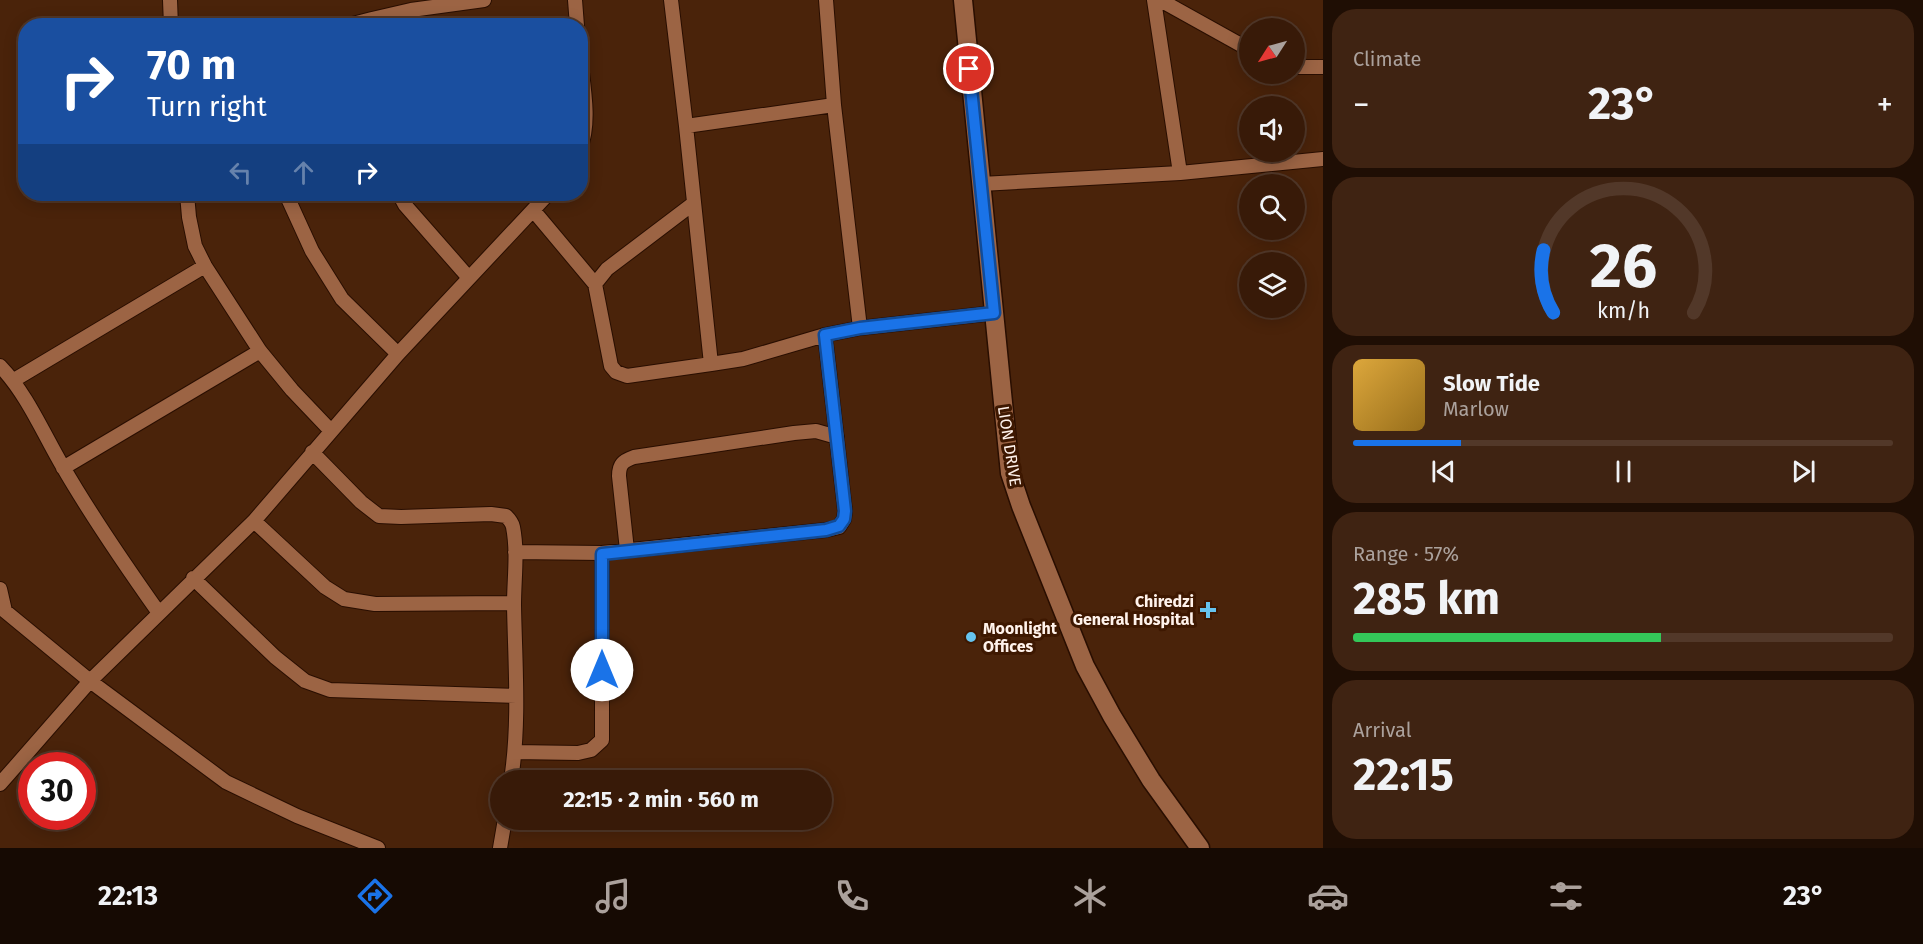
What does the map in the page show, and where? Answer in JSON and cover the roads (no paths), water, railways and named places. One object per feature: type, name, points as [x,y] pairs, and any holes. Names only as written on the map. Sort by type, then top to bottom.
[{"type":"street","points":[[170,0],[171,18]]},
{"type":"street","points":[[384,18],[411,10],[484,0]]},
{"type":"street","points":[[575,0],[576,18]]},
{"type":"street","points":[[671,0],[711,364]]},
{"type":"street","points":[[826,0],[834,105],[860,328]]},
{"type":"street","name":"LION DRIVE","points":[[963,0],[1010,473],[1021,506],[1090,676],[1151,780],[1200,848]]},
{"type":"street","points":[[1154,0],[1180,173]]},
{"type":"street","points":[[1160,0],[1239,44]]},
{"type":"street","points":[[1305,67],[1323,67]]},
{"type":"street","points":[[686,126],[834,105]]},
{"type":"street","points":[[981,184],[1180,173],[1323,159]]},
{"type":"street","points":[[188,201],[195,246],[205,266],[260,351],[292,390],[331,430]]},
{"type":"street","points":[[289,201],[312,250],[342,299],[398,354]]},
{"type":"street","points":[[403,201],[469,278]]},
{"type":"street","points":[[0,784],[90,681],[254,521],[398,354],[541,201]]},
{"type":"street","points":[[595,284],[607,269],[694,203]]},
{"type":"street","points":[[533,210],[595,284],[611,366],[616,372],[627,376],[743,359],[825,335],[860,328],[994,313]]},
{"type":"street","points":[[14,380],[205,266]]},
{"type":"street","points":[[515,552],[602,554],[826,530],[839,526],[844,519],[845,511],[825,335]]},
{"type":"street","points":[[63,468],[260,351]]},
{"type":"street","points":[[0,366],[14,380],[63,468],[120,559],[159,613]]},
{"type":"street","points":[[627,550],[619,476],[619,467],[624,461],[634,457],[794,433],[816,431],[837,437]]},
{"type":"street","points":[[312,452],[361,502],[379,516],[492,514],[506,516],[513,524],[516,752],[513,770]]},
{"type":"street","points":[[254,521],[325,587],[345,599],[375,604],[514,603]]},
{"type":"street","points":[[516,752],[578,753],[591,750],[602,740],[602,554]]},
{"type":"street","points":[[193,578],[275,657],[305,681],[330,690],[516,696]]},
{"type":"street","points":[[0,589],[2,609],[90,681],[226,782],[297,816],[378,848]]},
{"type":"street","points":[[500,848],[503,830]]},
{"type":"place","name":"Chiredzi General Hospital","points":[[1208,610]]},
{"type":"place","name":"Moonlight Offices","points":[[971,637]]}]
